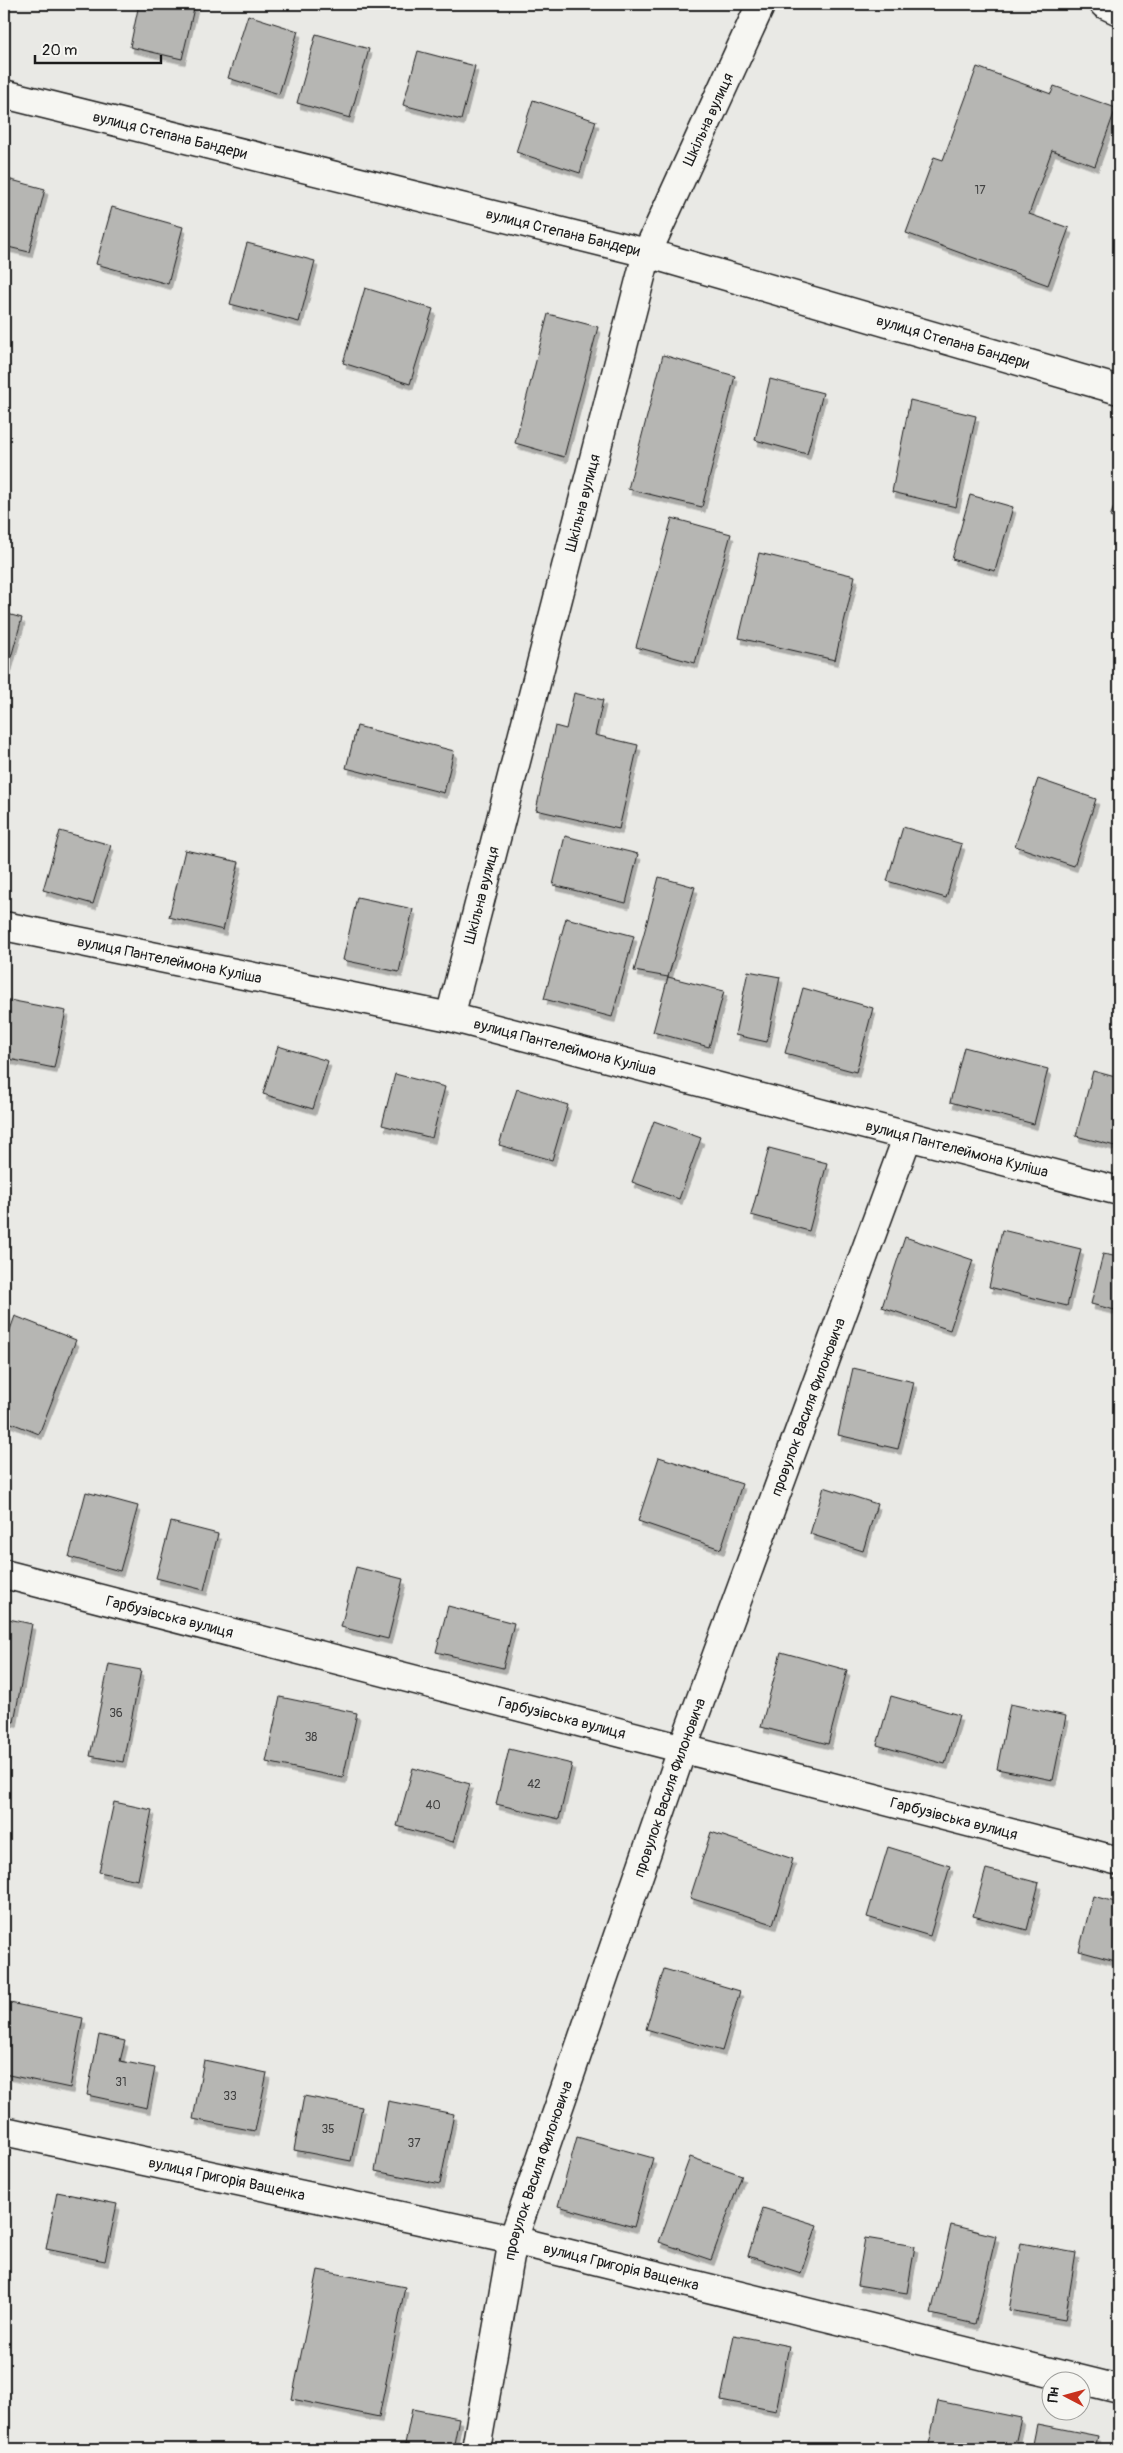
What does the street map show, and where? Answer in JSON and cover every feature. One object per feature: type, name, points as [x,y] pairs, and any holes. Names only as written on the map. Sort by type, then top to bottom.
[{"type":"street","name":"Шкільна вулиця","points":[[450,1017],[647,253],[761,4]]},
{"type":"street","points":[[1104,4],[1119,11]]},
{"type":"street","name":"вулиця Степана Бандери","points":[[4,94],[647,253],[1119,390]]},
{"type":"street","name":"вулиця Пантелеймона Куліша","points":[[4,926],[450,1017],[1119,1192]]},
{"type":"street","name":"провулок Василя Филоновича","points":[[476,2449],[513,2240],[682,1750],[907,1138]]},
{"type":"street","name":"Гарбузівська вулиця","points":[[4,1574],[1119,1861]]},
{"type":"street","name":"вулиця Григорія Ващенка","points":[[4,2131],[513,2240],[1119,2389]]},
{"type":"building","points":[[139,4],[195,4],[182,59],[130,47]]},
{"type":"building","points":[[248,15],[298,31],[279,94],[228,78]]},
{"type":"building","points":[[316,34],[369,49],[350,118],[297,103]]},
{"type":"building","points":[[418,51],[475,66],[461,120],[403,105]]},
{"type":"building","points":[[977,67],[1051,94],[1054,86],[1116,108],[1095,166],[1052,150],[1029,214],[1069,228],[1048,285],[906,233],[934,157],[943,160]]},
{"type":"building","points":[[533,100],[596,121],[580,173],[516,152]]},
{"type":"building","points":[[4,178],[45,189],[29,252],[4,246]]},
{"type":"building","points":[[112,207],[183,227],[168,284],[96,264]]},
{"type":"building","points":[[247,243],[315,261],[299,322],[230,304]]},
{"type":"building","points":[[365,288],[433,309],[410,384],[343,363]]},
{"type":"building","points":[[548,314],[598,327],[564,457],[515,443]]},
{"type":"building","points":[[663,355],[735,376],[702,507],[628,489]]},
{"type":"building","points":[[770,379],[823,393],[807,454],[755,440]]},
{"type":"building","points":[[910,400],[976,416],[956,507],[892,492]]},
{"type":"building","points":[[1119,494],[1119,521],[1110,517]]},
{"type":"building","points":[[970,495],[1013,507],[995,571],[952,559]]},
{"type":"building","points":[[672,518],[731,534],[695,663],[636,647]]},
{"type":"building","points":[[759,553],[855,576],[835,660],[739,638]]},
{"type":"building","points":[[4,613],[22,618],[5,679],[4,678]]},
{"type":"building","points":[[574,693],[603,700],[595,735],[638,745],[619,829],[536,810],[555,726],[566,729]]},
{"type":"building","points":[[357,726],[454,751],[444,793],[346,768]]},
{"type":"building","points":[[1038,779],[1096,799],[1074,866],[1015,846]]},
{"type":"building","points":[[903,827],[962,844],[946,898],[887,881]]},
{"type":"building","points":[[60,831],[111,845],[93,904],[43,890]]},
{"type":"building","points":[[565,836],[638,854],[626,903],[553,885]]},
{"type":"building","points":[[185,850],[239,862],[223,930],[169,917]]},
{"type":"building","points":[[659,877],[695,887],[668,977],[634,971]]},
{"type":"building","points":[[357,897],[413,909],[399,972],[343,960]]},
{"type":"building","points":[[566,918],[634,936],[612,1017],[544,999]]},
{"type":"building","points":[[748,971],[780,977],[767,1042],[735,1035]]},
{"type":"building","points":[[668,977],[724,991],[709,1047],[653,1032]]},
{"type":"building","points":[[803,988],[873,1008],[856,1072],[785,1053]]},
{"type":"building","points":[[4,999],[66,1011],[54,1068],[4,1058]]},
{"type":"building","points":[[278,1046],[328,1061],[313,1109],[263,1094]]},
{"type":"building","points":[[964,1047],[1048,1069],[1034,1124],[950,1102]]},
{"type":"building","points":[[1093,1071],[1119,1078],[1119,1147],[1076,1136]]},
{"type":"building","points":[[395,1074],[445,1087],[432,1138],[382,1125]]},
{"type":"building","points":[[517,1089],[568,1105],[552,1160],[499,1145]]},
{"type":"building","points":[[654,1121],[701,1138],[679,1199],[632,1182]]},
{"type":"building","points":[[769,1148],[827,1163],[809,1231],[751,1215]]},
{"type":"building","points":[[1002,1230],[1081,1249],[1067,1306],[989,1287]]},
{"type":"building","points":[[905,1237],[973,1260],[950,1330],[882,1307]]},
{"type":"building","points":[[1103,1254],[1119,1257],[1119,1311],[1091,1304]]},
{"type":"building","points":[[15,1316],[76,1340],[39,1434],[4,1420],[4,1346]]},
{"type":"building","points":[[853,1368],[914,1382],[898,1449],[838,1435]]},
{"type":"building","points":[[659,1457],[742,1484],[721,1549],[638,1521]]},
{"type":"building","points":[[824,1487],[877,1504],[863,1551],[810,1534]]},
{"type":"building","points":[[86,1492],[138,1506],[120,1571],[69,1557]]},
{"type":"building","points":[[171,1522],[218,1534],[204,1590],[156,1578]]},
{"type":"building","points":[[356,1567],[403,1579],[388,1639],[341,1627]]},
{"type":"building","points":[[448,1606],[514,1623],[503,1668],[436,1652]]},
{"type":"building","points":[[4,1618],[32,1624],[14,1722],[4,1720]]},
{"type":"building","points":[[781,1652],[847,1670],[828,1744],[761,1727]]},
{"type":"building","points":[[109,1664],[141,1670],[123,1762],[90,1756]]},
{"type":"building","points":[[891,1696],[959,1715],[945,1764],[877,1745]]},
{"type":"building","points":[[280,1697],[357,1713],[343,1778],[266,1762]]},
{"type":"building","points":[[1010,1704],[1066,1716],[1053,1780],[997,1769]]},
{"type":"building","points":[[509,1749],[572,1764],[559,1819],[496,1804]]},
{"type":"building","points":[[413,1768],[470,1784],[453,1842],[397,1826]]},
{"type":"building","points":[[114,1802],[152,1810],[138,1880],[99,1872]]},
{"type":"building","points":[[711,1832],[793,1859],[773,1924],[690,1898]]},
{"type":"building","points":[[888,1847],[950,1866],[930,1936],[867,1917]]},
{"type":"building","points":[[986,1869],[1039,1883],[1027,1930],[973,1916]]},
{"type":"building","points":[[1093,1896],[1119,1903],[1119,1962],[1079,1951]]},
{"type":"building","points":[[664,1969],[740,1991],[722,2051],[646,2029]]},
{"type":"building","points":[[5,2002],[83,2018],[70,2088],[4,2074]]},
{"type":"building","points":[[99,2035],[125,2041],[120,2061],[155,2068],[147,2108],[87,2095]]},
{"type":"building","points":[[204,2060],[267,2073],[255,2131],[193,2119]]},
{"type":"building","points":[[304,2096],[362,2107],[351,2161],[294,2150]]},
{"type":"building","points":[[388,2101],[454,2114],[440,2184],[375,2171]]},
{"type":"building","points":[[577,2137],[653,2158],[634,2227],[558,2206]]},
{"type":"building","points":[[690,2157],[742,2175],[711,2260],[659,2242]]},
{"type":"building","points":[[57,2192],[117,2204],[105,2261],[46,2249]]},
{"type":"building","points":[[763,2208],[817,2225],[801,2273],[748,2256]]},
{"type":"building","points":[[951,2225],[996,2236],[975,2324],[931,2314]]},
{"type":"building","points":[[865,2238],[915,2246],[907,2293],[857,2285]]},
{"type":"building","points":[[1021,2243],[1076,2253],[1065,2320],[1009,2310]]},
{"type":"building","points":[[318,2270],[405,2287],[379,2417],[292,2399]]},
{"type":"building","points":[[734,2335],[789,2346],[776,2411],[721,2400]]},
{"type":"building","points":[[938,2401],[1021,2418],[1014,2449],[928,2449]]},
{"type":"building","points":[[412,2409],[459,2418],[453,2449],[404,2449]]},
{"type":"building","points":[[1037,2424],[1098,2436],[1095,2449],[1032,2449]]}]
